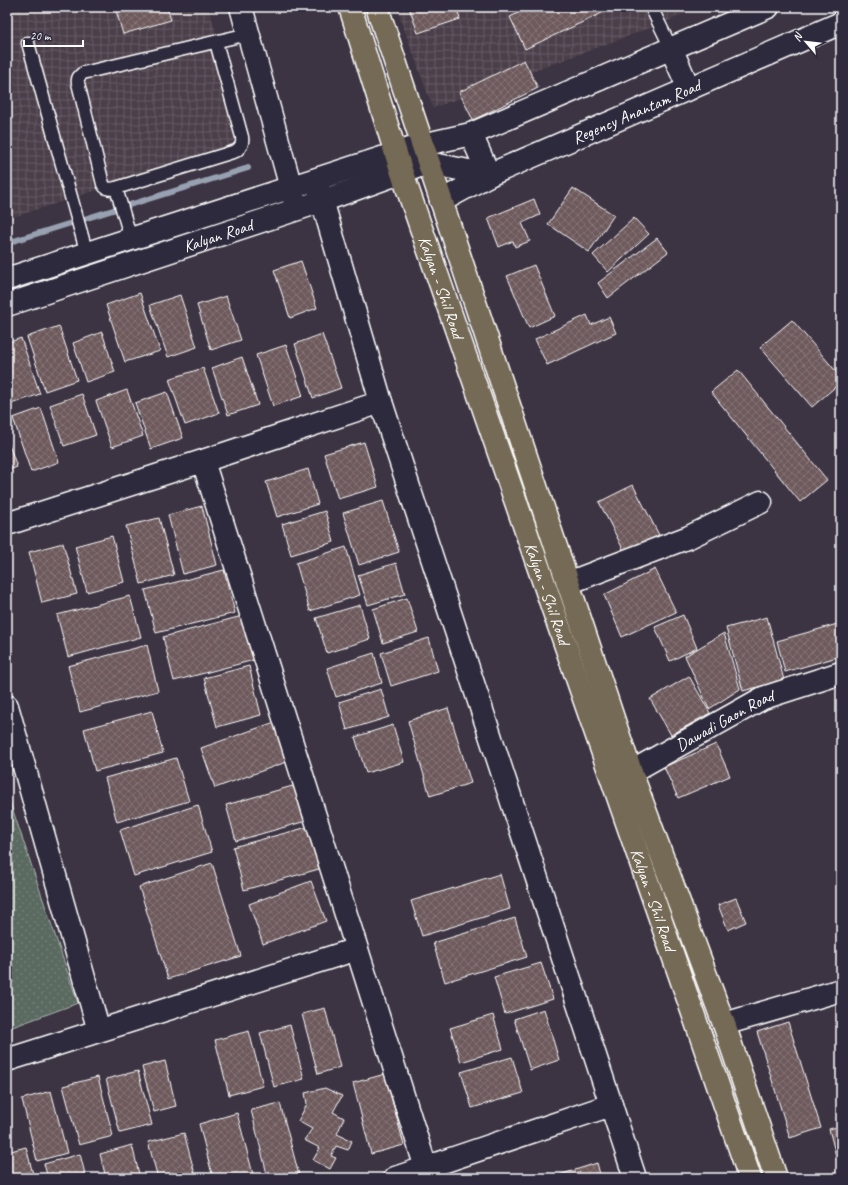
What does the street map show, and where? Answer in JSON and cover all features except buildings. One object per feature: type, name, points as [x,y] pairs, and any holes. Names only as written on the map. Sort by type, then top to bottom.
[{"type":"main road","name":"Kalyan - Shil Road","points":[[350,7],[399,163],[622,775],[724,1024],[776,1178]]},
{"type":"main road","name":"Kalyan - Shil Road","points":[[377,7],[568,583],[622,775],[750,1178]]},
{"type":"street","points":[[241,7],[297,209]]},
{"type":"street","points":[[425,154],[768,7]]},
{"type":"street","name":"Regency Anantam Road","points":[[441,201],[489,175],[841,24]]},
{"type":"street","points":[[672,48],[689,89]]},
{"type":"street","points":[[471,134],[489,175]]},
{"type":"street","points":[[425,154],[489,175]]},
{"type":"street","name":"Kalyan Road","points":[[7,305],[322,201],[399,163],[425,154]]},
{"type":"street","name":"Kalyan Road","points":[[7,280],[316,179],[399,163]]},
{"type":"street","points":[[316,179],[381,402],[635,1178]]},
{"type":"street","points":[[7,524],[381,402]]},
{"type":"street","points":[[202,461],[426,1168]]},
{"type":"street","points":[[568,583],[689,537],[761,502]]},
{"type":"street","name":"Dawadi Gaon Road","points":[[622,775],[763,698],[841,673]]},
{"type":"street","points":[[7,706],[99,1031]]},
{"type":"street","points":[[7,1060],[357,949]]},
{"type":"street","points":[[724,1024],[841,990]]},
{"type":"street","points":[[395,1178],[610,1105]]},
{"type":"lane","points":[[651,7],[672,48]]},
{"type":"lane","points":[[216,42],[242,137],[243,142],[240,148],[236,151],[116,188],[107,189],[104,187],[77,79],[79,75],[83,72],[248,34]]},
{"type":"lane","points":[[28,43],[87,254]]},
{"type":"lane","points":[[116,188],[131,239]]},
{"type":"shaded area","points":[[7,7],[208,7],[251,141],[7,219]]},
{"type":"shaded area","points":[[396,7],[700,7],[658,25],[433,108]]},
{"type":"green space","points":[[7,793],[78,1003],[7,1029]]},
{"type":"waterway","points":[[7,243],[248,168]]}]
